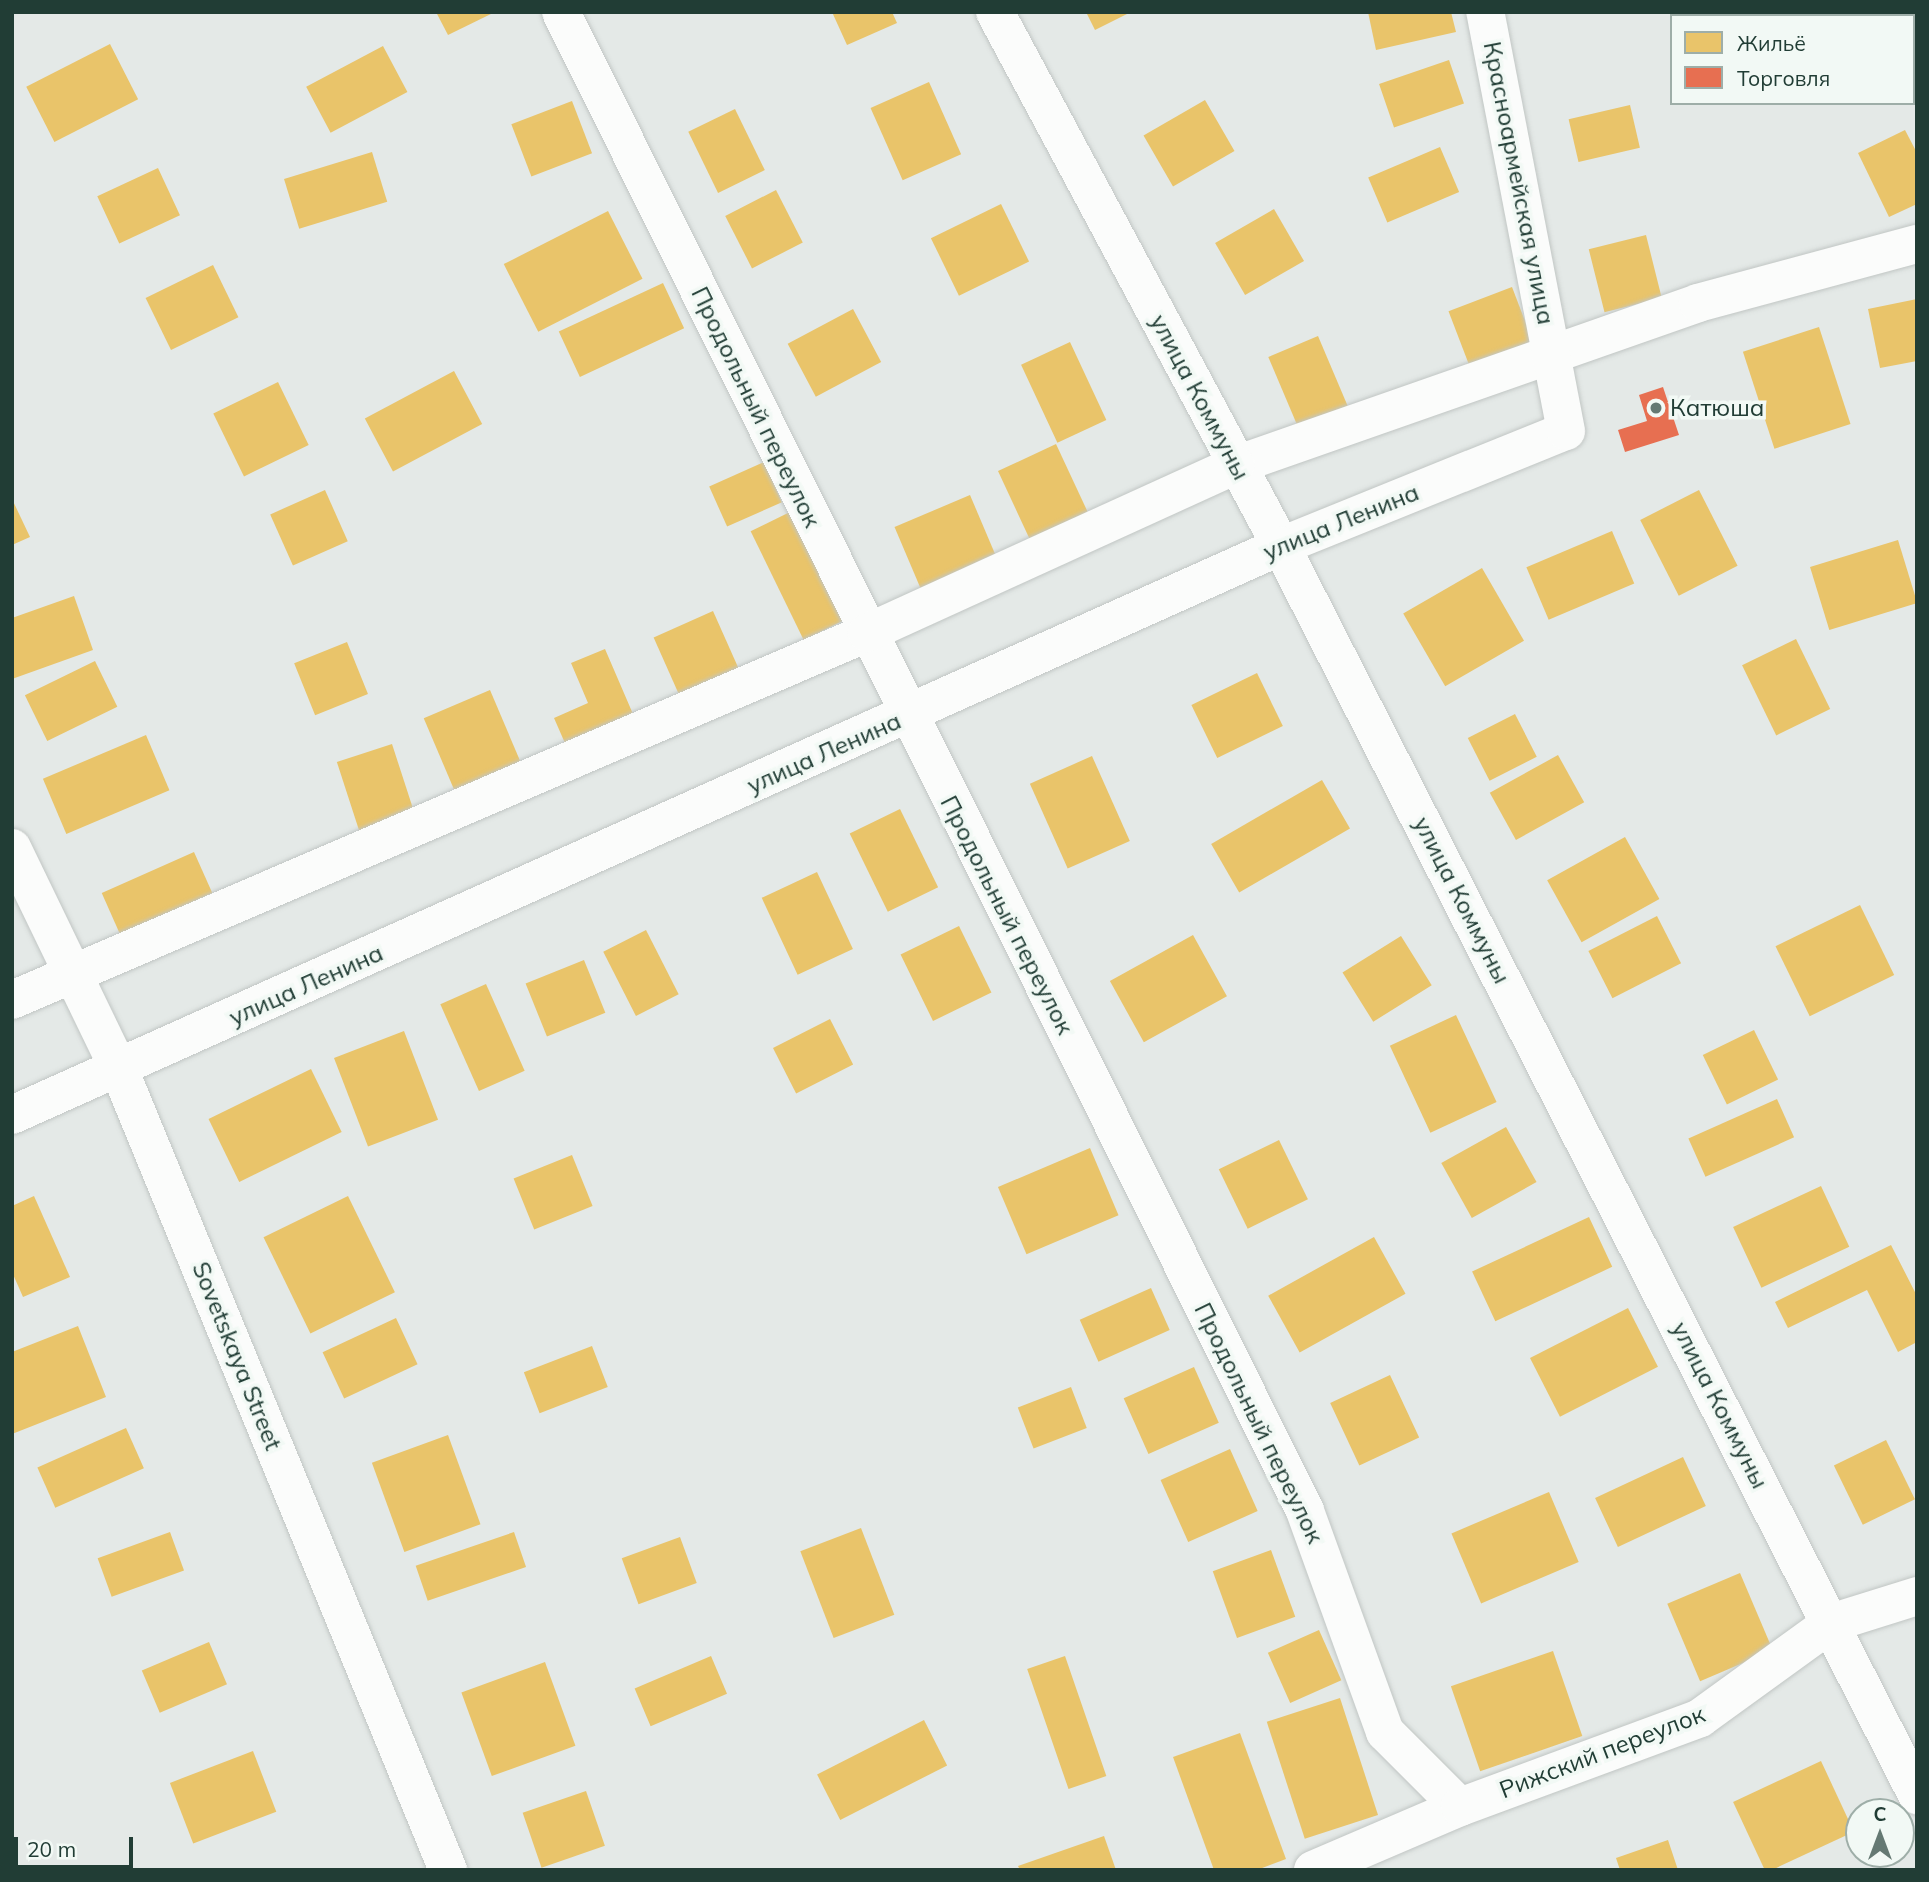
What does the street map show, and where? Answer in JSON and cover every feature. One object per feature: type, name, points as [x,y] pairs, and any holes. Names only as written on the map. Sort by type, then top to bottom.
[{"type":"street","name":"Продольный переулок","points":[[561,12],[908,716],[1306,1511],[1385,1732],[1460,1807]]},
{"type":"street","name":"улица Коммуны","points":[[995,12],[1281,546],[1917,1795]]},
{"type":"street","name":"Красноармейская улица","points":[[1485,12],[1552,354]]},
{"type":"street","points":[[12,1000],[867,633],[1236,465],[1698,303],[1917,244]]},
{"type":"street","name":"улица Ленина","points":[[12,1115],[908,716],[1281,546],[1566,431],[1552,354]]},
{"type":"street","name":"Sovetskaya Street","points":[[12,848],[119,1069],[448,1870]]},
{"type":"street","name":"Рижский переулок","points":[[1313,1870],[1460,1807],[1700,1718],[1831,1623],[1917,1597]]},
{"type":"building: Жильё","points":[[436,12],[495,12],[448,35]]},
{"type":"building: Жильё","points":[[832,12],[892,12],[897,23],[847,45]]},
{"type":"building: Жильё","points":[[1086,12],[1131,12],[1095,30]]},
{"type":"building: Жильё","points":[[1368,12],[1451,12],[1456,32],[1376,50]]},
{"type":"building: Жильё","points":[[110,44],[138,99],[54,142],[26,87]]},
{"type":"building: Жильё","points":[[383,46],[407,92],[331,133],[306,87]]},
{"type":"building: Жильё","points":[[1449,60],[1464,103],[1394,128],[1379,84]]},
{"type":"building: Жильё","points":[[929,82],[961,154],[903,180],[871,108]]},
{"type":"building: Жильё","points":[[1205,100],[1234,151],[1173,187],[1144,136]]},
{"type":"building: Жильё","points":[[572,101],[592,153],[531,177],[511,124]]},
{"type":"building: Жильё","points":[[1630,105],[1640,148],[1579,162],[1569,119]]},
{"type":"building: Жильё","points":[[735,109],[765,170],[718,193],[688,132]]},
{"type":"building: Жильё","points":[[1905,130],[1917,153],[1917,204],[1889,217],[1858,153]]},
{"type":"building: Жильё","points":[[1440,147],[1459,192],[1387,223],[1368,177]]},
{"type":"building: Жильё","points":[[372,152],[387,202],[299,229],[284,179]]},
{"type":"building: Жильё","points":[[158,168],[180,215],[119,243],[97,196]]},
{"type":"building: Жильё","points":[[776,190],[803,243],[752,268],[725,216]]},
{"type":"building: Жильё","points":[[1001,204],[1029,262],[959,296],[931,238]]},
{"type":"building: Жильё","points":[[1274,209],[1304,261],[1245,295],[1215,243]]},
{"type":"building: Жильё","points":[[608,211],[643,279],[538,332],[504,264]]},
{"type":"building: Жильё","points":[[1646,235],[1662,298],[1604,312],[1589,249]]},
{"type":"building: Жильё","points":[[213,265],[238,317],[171,350],[146,298]]},
{"type":"building: Жильё","points":[[663,283],[684,328],[580,377],[559,332]]},
{"type":"building: Жильё","points":[[1512,287],[1533,341],[1469,366],[1449,311]]},
{"type":"building: Жильё","points":[[1917,299],[1917,361],[1880,368],[1868,309]]},
{"type":"building: Жильё","points":[[853,309],[881,362],[816,397],[788,344]]},
{"type":"building: Жильё","points":[[1819,327],[1851,424],[1774,449],[1743,352]]},
{"type":"building: Жильё","points":[[1318,336],[1348,406],[1298,427],[1268,357]]},
{"type":"building: Жильё","points":[[1070,342],[1106,420],[1057,443],[1021,365]]},
{"type":"building: Жильё","points":[[454,371],[482,424],[393,471],[365,418]]},
{"type":"building: Жильё","points":[[278,382],[309,445],[244,476],[213,414]]},
{"type":"building: Жильё","points":[[1056,444],[1091,520],[1033,547],[998,471]]},
{"type":"building: Жильё","points":[[764,462],[782,502],[727,527],[709,486]]},
{"type":"building: Жильё","points":[[325,490],[348,541],[293,566],[270,514]]},
{"type":"building: Жильё","points":[[1699,490],[1738,566],[1679,596],[1640,520]]},
{"type":"building: Жильё","points":[[970,495],[999,564],[924,596],[895,527]]},
{"type":"building: Жильё","points":[[12,499],[30,537],[12,545]]},
{"type":"building: Жильё","points":[[792,511],[845,620],[804,640],[751,531]]},
{"type":"building: Жильё","points":[[1612,531],[1634,583],[1549,620],[1526,567]]},
{"type":"building: Жильё","points":[[1898,540],[1917,603],[1829,630],[1810,567]]},
{"type":"building: Жильё","points":[[1482,568],[1524,641],[1445,686],[1403,614]]},
{"type":"building: Жильё","points":[[74,596],[93,650],[12,679],[12,618]]},
{"type":"building: Жильё","points":[[713,611],[741,675],[682,701],[654,637]]},
{"type":"building: Жильё","points":[[1796,639],[1830,709],[1776,735],[1742,665]]},
{"type":"building: Жильё","points":[[347,642],[368,694],[315,715],[294,663]]},
{"type":"building: Жильё","points":[[605,649],[636,721],[568,750],[554,718],[588,703],[571,663]]},
{"type":"building: Жильё","points":[[95,661],[117,707],[47,741],[25,695]]},
{"type":"building: Жильё","points":[[1257,673],[1283,726],[1217,758],[1191,705]]},
{"type":"building: Жильё","points":[[490,690],[522,765],[456,794],[424,718]]},
{"type":"building: Жильё","points":[[1515,714],[1537,757],[1490,781],[1468,738]]},
{"type":"building: Жильё","points":[[146,735],[169,790],[66,834],[43,779]]},
{"type":"building: Жильё","points":[[392,744],[415,816],[360,834],[337,762]]},
{"type":"building: Жильё","points":[[1558,755],[1584,802],[1516,840],[1490,793]]},
{"type":"building: Жильё","points":[[1092,756],[1130,841],[1068,869],[1030,784]]},
{"type":"building: Жильё","points":[[1322,780],[1350,828],[1239,892],[1211,844]]},
{"type":"building: Жильё","points":[[900,809],[938,887],[888,912],[850,834]]},
{"type":"building: Жильё","points":[[1625,837],[1659,899],[1582,942],[1547,880]]},
{"type":"building: Жильё","points":[[194,852],[212,893],[120,934],[102,893]]},
{"type":"building: Жильё","points":[[817,872],[853,949],[798,975],[762,898]]},
{"type":"building: Жильё","points":[[1860,905],[1894,975],[1810,1016],[1776,946]]},
{"type":"building: Жильё","points":[[1657,916],[1681,963],[1612,998],[1588,951]]},
{"type":"building: Жильё","points":[[959,926],[991,993],[933,1021],[901,954]]},
{"type":"building: Жильё","points":[[646,930],[679,994],[636,1016],[603,952]]},
{"type":"building: Жильё","points":[[1193,935],[1227,996],[1144,1042],[1110,981]]},
{"type":"building: Жильё","points":[[1401,936],[1432,985],[1373,1022],[1342,973]]},
{"type":"building: Жильё","points":[[584,960],[605,1013],[547,1036],[526,984]]},
{"type":"building: Жильё","points":[[486,984],[525,1071],[479,1091],[440,1004]]},
{"type":"building: Жильё","points":[[1456,1015],[1497,1102],[1430,1133],[1390,1046]]},
{"type":"building: Жильё","points":[[830,1019],[853,1064],[796,1093],[773,1048]]},
{"type":"building: Жильё","points":[[1754,1030],[1778,1079],[1727,1104],[1703,1055]]},
{"type":"building: Жильё","points":[[404,1031],[438,1120],[368,1147],[334,1058]]},
{"type":"building: Жильё","points":[[311,1069],[342,1132],[239,1182],[209,1119]]},
{"type":"building: Жильё","points":[[1777,1099],[1794,1137],[1705,1177],[1688,1138]]},
{"type":"building: Жильё","points":[[1506,1127],[1537,1182],[1472,1218],[1441,1163]]},
{"type":"building: Жильё","points":[[1279,1140],[1308,1199],[1248,1229],[1219,1169]]},
{"type":"building: Жильё","points":[[1090,1148],[1119,1215],[1026,1254],[998,1187]]},
{"type":"building: Жильё","points":[[572,1155],[593,1206],[534,1230],[514,1179]]},
{"type":"building: Жильё","points":[[1821,1186],[1849,1247],[1761,1288],[1733,1227]]},
{"type":"building: Жильё","points":[[34,1196],[70,1277],[23,1297],[12,1272],[12,1206]]},
{"type":"building: Жильё","points":[[348,1196],[395,1292],[310,1333],[264,1237]]},
{"type":"building: Жильё","points":[[1589,1217],[1612,1267],[1495,1321],[1472,1272]]},
{"type":"building: Жильё","points":[[1374,1237],[1406,1294],[1300,1353],[1268,1296]]},
{"type":"building: Жильё","points":[[1891,1245],[1917,1296],[1917,1342],[1898,1352],[1867,1290],[1788,1328],[1775,1302]]},
{"type":"building: Жильё","points":[[1151,1288],[1170,1330],[1098,1362],[1080,1320]]},
{"type":"building: Жильё","points":[[1628,1308],[1658,1367],[1560,1417],[1530,1358]]},
{"type":"building: Жильё","points":[[396,1318],[418,1364],[344,1398],[323,1352]]},
{"type":"building: Жильё","points":[[78,1326],[106,1397],[12,1434],[12,1352]]},
{"type":"building: Жильё","points":[[592,1346],[608,1387],[540,1413],[524,1372]]},
{"type":"building: Жильё","points":[[1194,1367],[1219,1423],[1148,1454],[1124,1398]]},
{"type":"building: Жильё","points":[[1390,1375],[1419,1438],[1359,1465],[1330,1403]]},
{"type":"building: Жильё","points":[[1071,1387],[1087,1428],[1034,1449],[1018,1407]]},
{"type":"building: Жильё","points":[[126,1428],[144,1468],[55,1508],[37,1467]]},
{"type":"building: Жильё","points":[[448,1435],[480,1524],[404,1552],[372,1463]]},
{"type":"building: Жильё","points":[[1886,1440],[1915,1499],[1863,1525],[1834,1465]]},
{"type":"building: Жильё","points":[[1230,1449],[1258,1511],[1188,1542],[1161,1480]]},
{"type":"building: Жильё","points":[[1683,1457],[1706,1506],[1618,1547],[1595,1498]]},
{"type":"building: Жильё","points":[[1549,1492],[1579,1562],[1481,1603],[1451,1533]]},
{"type":"building: Жильё","points":[[861,1528],[894,1615],[834,1638],[800,1551]]},
{"type":"building: Жильё","points":[[170,1532],[184,1571],[112,1597],[98,1558]]},
{"type":"building: Жильё","points":[[514,1532],[526,1567],[428,1601],[416,1566]]},
{"type":"building: Жильё","points":[[680,1537],[697,1583],[638,1604],[622,1558]]},
{"type":"building: Жильё","points":[[1271,1550],[1295,1617],[1237,1638],[1213,1571]]},
{"type":"building: Жильё","points":[[1740,1573],[1773,1650],[1700,1681],[1667,1604]]},
{"type":"building: Жильё","points":[[1319,1630],[1341,1680],[1290,1703],[1268,1653]]},
{"type":"building: Жильё","points":[[209,1642],[227,1684],[160,1713],[142,1671]]},
{"type":"building: Жильё","points":[[1553,1651],[1582,1736],[1480,1771],[1451,1686]]},
{"type":"building: Жильё","points":[[711,1656],[727,1694],[651,1726],[635,1688]]},
{"type":"building: Жильё","points":[[1065,1656],[1106,1776],[1069,1789],[1027,1669]]},
{"type":"building: Жильё","points":[[545,1662],[575,1746],[492,1776],[461,1692]]},
{"type":"building: Жильё","points":[[1340,1698],[1378,1815],[1305,1839],[1267,1722]]},
{"type":"building: Жильё","points":[[924,1720],[947,1765],[840,1820],[817,1774]]},
{"type":"building: Жильё","points":[[1240,1733],[1286,1859],[1257,1870],[1214,1870],[1173,1757]]},
{"type":"building: Жильё","points":[[253,1751],[276,1812],[193,1844],[170,1783]]},
{"type":"building: Жильё","points":[[1821,1761],[1845,1812],[1845,1836],[1772,1870],[1765,1870],[1733,1802]]},
{"type":"building: Жильё","points":[[586,1791],[605,1846],[542,1868],[523,1813]]},
{"type":"building: Жильё","points":[[1104,1836],[1116,1870],[1020,1870],[1018,1866]]},
{"type":"building: Жильё","points":[[1668,1840],[1678,1870],[1620,1870],[1616,1858]]},
{"type":"building: Торговля","name":"Катюша","points":[[1663,387],[1679,435],[1625,452],[1618,430],[1647,421],[1639,395]]},
{"type":"place","name":"Катюша","points":[[1656,408]]}]
